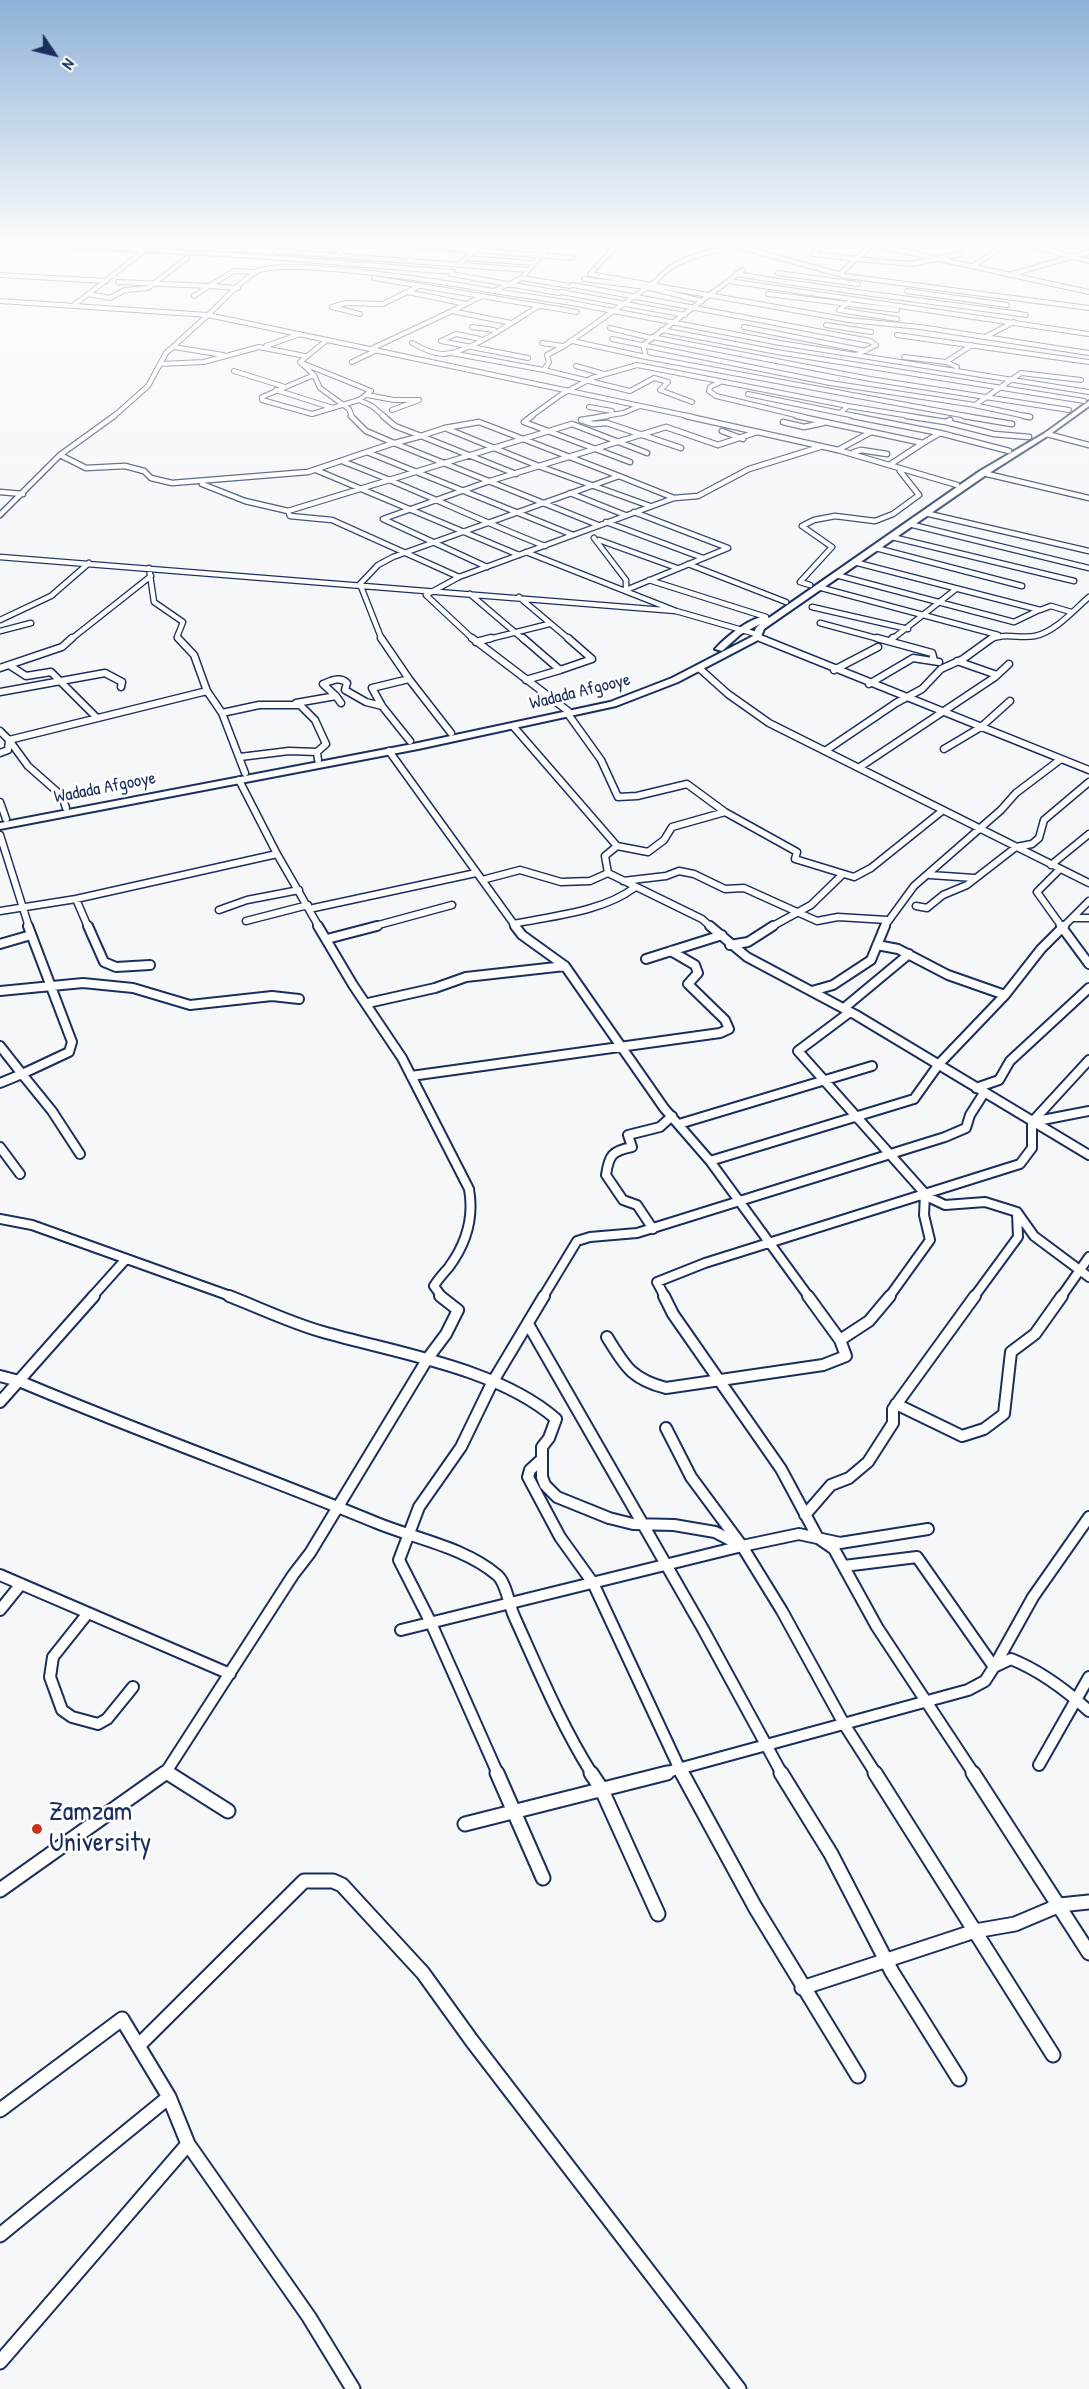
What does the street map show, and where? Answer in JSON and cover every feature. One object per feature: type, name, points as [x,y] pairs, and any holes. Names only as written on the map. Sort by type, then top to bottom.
[{"type":"highway","name":"Wadada Afgooye","points":[[2,822],[242,776],[317,756],[613,704],[699,668],[757,635],[771,620],[814,586],[957,485],[1040,434],[1069,410],[1087,400]]},
{"type":"highway","name":"Wadada Afgooye","points":[[2,822],[66,808],[389,751],[513,726],[568,713],[634,690],[715,652],[736,631],[766,617],[786,602],[836,575],[1087,400]]},
{"type":"street","points":[[0,514],[60,456],[113,417],[148,386],[167,355]]},
{"type":"street","points":[[160,364],[204,362],[222,355]]},
{"type":"street","points":[[352,362],[363,355]]},
{"type":"street","points":[[400,355],[568,389],[891,464],[920,495],[902,508],[875,520],[849,516],[810,520],[802,526],[832,548],[800,582],[998,635],[1036,636],[1054,627],[1089,597]]},
{"type":"street","points":[[465,355],[544,370],[630,391],[654,378],[668,382],[660,390],[692,402]]},
{"type":"street","points":[[515,355],[528,358]]},
{"type":"street","points":[[544,370],[549,362],[547,355]]},
{"type":"street","points":[[639,355],[740,376],[1012,424]]},
{"type":"street","points":[[669,361],[678,355]]},
{"type":"street","points":[[698,355],[806,378],[975,405],[1030,417]]},
{"type":"street","points":[[745,355],[1069,410]]},
{"type":"street","points":[[806,355],[922,376],[1087,400]]},
{"type":"street","points":[[765,398],[787,384],[806,378],[815,368],[842,355]]},
{"type":"street","points":[[860,355],[1089,392]]},
{"type":"street","points":[[946,362],[956,355]]},
{"type":"street","points":[[1045,355],[1089,362]]},
{"type":"street","points":[[300,362],[305,356]]},
{"type":"street","points":[[688,365],[701,356]]},
{"type":"street","points":[[894,356],[946,362],[961,368]]},
{"type":"street","points":[[300,362],[314,375],[320,388],[349,409],[351,418],[370,434],[598,525]]},
{"type":"street","points":[[300,362],[342,382],[371,391],[358,400],[312,414],[262,400],[262,397],[275,390],[314,375]]},
{"type":"street","points":[[630,462],[524,422],[568,389],[624,367],[637,365],[879,413],[946,422],[994,434],[1040,434],[1089,445]]},
{"type":"street","points":[[576,366],[604,374]]},
{"type":"street","points":[[740,376],[755,367]]},
{"type":"street","points":[[879,413],[897,393],[934,367]]},
{"type":"street","points":[[234,371],[285,387]]},
{"type":"street","points":[[929,431],[962,414],[1017,374],[1024,372],[1081,380]]},
{"type":"street","points":[[700,379],[729,390]]},
{"type":"street","points":[[720,382],[709,390],[716,396],[923,443]]},
{"type":"street","points":[[275,390],[333,408]]},
{"type":"street","points":[[742,392],[940,433],[1009,451]]},
{"type":"street","points":[[367,395],[394,400],[419,400],[392,410]]},
{"type":"street","points":[[358,400],[372,406],[395,426],[516,474]]},
{"type":"street","points":[[641,406],[619,413],[581,420],[593,424],[607,423],[681,448]]},
{"type":"street","points":[[840,413],[848,406]]},
{"type":"street","points":[[589,407],[619,413]]},
{"type":"street","points":[[776,436],[801,426],[826,421]]},
{"type":"street","points":[[60,456],[86,468],[125,466],[144,471],[151,478],[172,483],[277,477],[316,470],[394,443],[445,428],[479,422],[674,498]]},
{"type":"street","points":[[783,422],[801,426]]},
{"type":"street","points":[[192,482],[217,489],[245,501],[288,512],[388,478],[572,424],[647,453]]},
{"type":"street","points":[[487,567],[383,519],[487,482],[569,459],[666,427],[718,445],[743,439],[757,432]]},
{"type":"street","points":[[445,428],[541,467],[650,506]]},
{"type":"street","points":[[722,431],[743,439]]},
{"type":"street","points":[[838,450],[871,432]]},
{"type":"street","points":[[891,464],[940,433]]},
{"type":"street","points":[[820,446],[731,477],[722,487],[711,492],[688,498],[674,498],[650,506],[459,577],[431,590],[426,595],[461,630],[568,713],[601,760],[618,797],[637,796],[687,784],[725,812],[797,852],[795,859],[854,877],[871,868],[942,811]]},
{"type":"street","points":[[850,453],[860,450],[887,454]]},
{"type":"street","points":[[367,452],[461,492],[519,512],[573,535]]},
{"type":"street","points":[[342,461],[388,478],[488,524],[545,546]]},
{"type":"street","points":[[897,469],[957,485]]},
{"type":"street","points":[[316,470],[519,555]]},
{"type":"street","points":[[983,473],[1089,498]]},
{"type":"street","points":[[360,584],[378,565],[403,553],[619,476]]},
{"type":"street","points":[[0,492],[23,494]]},
{"type":"street","points":[[570,493],[625,515]]},
{"type":"street","points":[[288,512],[290,516],[332,520],[459,577]]},
{"type":"street","points":[[626,590],[728,548],[634,512]]},
{"type":"street","points":[[926,513],[1089,551]]},
{"type":"street","points":[[606,522],[704,558]]},
{"type":"street","points":[[909,524],[1089,568]]},
{"type":"street","points":[[580,533],[677,568]]},
{"type":"street","points":[[892,537],[1074,581]]},
{"type":"street","points":[[594,538],[626,580],[626,590]]},
{"type":"street","points":[[876,548],[1022,586]]},
{"type":"street","points":[[995,561],[1010,548]]},
{"type":"street","points":[[526,552],[676,611],[736,631],[757,635],[834,670],[1089,770]]},
{"type":"street","points":[[0,557],[676,611]]},
{"type":"street","points":[[854,562],[1040,610]]},
{"type":"street","points":[[0,620],[51,596],[89,563]]},
{"type":"street","points":[[688,564],[786,602]]},
{"type":"street","points":[[0,1890],[166,1772],[338,1508],[428,1358],[446,1334],[458,1310],[438,1294],[434,1286],[458,1252],[473,1214],[469,1189],[411,1076],[368,1003],[353,986],[277,854],[242,776],[240,757],[222,713],[207,691],[194,655],[177,637],[183,622],[154,602],[150,568]]},
{"type":"street","points":[[836,575],[1014,622],[1051,606],[1071,612]]},
{"type":"street","points":[[0,668],[62,647],[101,613],[152,576]]},
{"type":"street","points":[[649,580],[766,617]]},
{"type":"street","points":[[360,584],[372,627],[383,646],[451,733]]},
{"type":"street","points":[[890,641],[956,589]]},
{"type":"street","points":[[470,594],[560,670]]},
{"type":"street","points":[[519,597],[592,659],[526,680]]},
{"type":"street","points":[[812,607],[908,629]]},
{"type":"street","points":[[0,631],[31,622]]},
{"type":"street","points":[[820,623],[932,653],[934,660]]},
{"type":"street","points":[[476,642],[549,624]]},
{"type":"street","points":[[736,631],[746,640]]},
{"type":"street","points":[[825,751],[922,689],[948,665],[998,635]]},
{"type":"street","points":[[834,670],[878,647]]},
{"type":"street","points":[[869,684],[913,658],[934,660],[948,665]]},
{"type":"street","points":[[957,661],[998,675]]},
{"type":"street","points":[[860,767],[998,675],[1009,664]]},
{"type":"street","points":[[9,665],[26,676],[51,672],[96,717]]},
{"type":"street","points":[[699,668],[728,694],[769,723],[1089,883]]},
{"type":"street","points":[[0,692],[108,673],[122,682],[121,687]]},
{"type":"street","points":[[341,703],[323,684],[336,679],[344,680],[347,683],[345,690],[350,694],[382,706]]},
{"type":"street","points":[[409,679],[372,688],[382,706],[410,741]]},
{"type":"street","points":[[9,740],[207,691]]},
{"type":"street","points":[[222,713],[259,705],[278,707],[336,696]]},
{"type":"street","points":[[944,749],[981,726],[1010,701]]},
{"type":"street","points":[[240,757],[289,751],[317,756],[326,744],[320,727],[296,703]]},
{"type":"street","points":[[513,726],[533,752],[617,846],[648,852],[664,840],[672,827],[725,812]]},
{"type":"street","points":[[0,731],[19,750],[28,766],[62,796],[66,808]]},
{"type":"street","points":[[0,753],[8,750],[9,740]]},
{"type":"street","points":[[389,751],[513,924],[527,941],[565,966],[672,1116],[710,1161],[772,1243],[840,1340],[846,1356],[823,1365],[694,1386],[666,1388],[646,1383],[629,1372],[607,1337]]},
{"type":"street","points":[[812,991],[833,985],[868,963],[873,958],[887,920],[914,886],[930,875],[977,829],[1001,810],[1016,793],[1061,759]]},
{"type":"street","points":[[916,906],[927,908],[943,895],[967,885],[1016,847],[1032,844],[1039,838],[1044,820],[1089,782]]},
{"type":"street","points":[[0,802],[2,822]]},
{"type":"street","points":[[1051,865],[1089,834]]},
{"type":"street","points":[[0,836],[31,935],[72,1040],[69,1052],[0,1083]]},
{"type":"street","points":[[1080,842],[1089,845]]},
{"type":"street","points":[[617,846],[605,856],[608,873],[634,888],[688,911],[722,935],[730,945],[747,957],[847,1010],[1089,1155]]},
{"type":"street","points":[[0,910],[22,909],[76,899],[277,854]]},
{"type":"street","points":[[1060,869],[1037,892],[1089,964]]},
{"type":"street","points":[[482,880],[520,870],[561,882],[590,881],[608,873]]},
{"type":"street","points":[[620,880],[626,882],[666,876],[679,871],[725,889],[744,888],[821,921],[838,917],[887,920]]},
{"type":"street","points":[[246,921],[476,873]]},
{"type":"street","points":[[730,945],[748,942],[785,918],[799,913],[834,885],[843,874]]},
{"type":"street","points":[[930,875],[974,878]]},
{"type":"street","points":[[513,924],[594,905],[630,893],[634,888]]},
{"type":"street","points":[[219,910],[247,900],[299,890]]},
{"type":"street","points":[[76,899],[104,962],[116,967],[150,965]]},
{"type":"street","points":[[710,1161],[914,1099],[939,1064],[1005,995],[1041,949],[1089,901]]},
{"type":"street","points":[[327,939],[452,905]]},
{"type":"street","points":[[1072,918],[1089,918]]},
{"type":"street","points":[[0,944],[31,935]]},
{"type":"street","points":[[646,958],[722,935]]},
{"type":"street","points":[[877,945],[909,954],[948,975],[1005,995]]},
{"type":"street","points":[[411,1076],[516,1059],[720,1033],[729,1029],[725,1020],[688,984],[698,973],[694,965],[671,951]]},
{"type":"street","points":[[909,954],[798,1051],[925,1194],[945,1205],[985,1202],[1017,1212],[1034,1236],[1089,1277]]},
{"type":"street","points":[[368,1003],[435,988],[466,977],[565,966]]},
{"type":"street","points":[[0,991],[49,984],[116,985],[163,996],[188,1005],[269,996],[299,999]]},
{"type":"street","points":[[543,1878],[431,1623],[399,1560],[420,1507],[461,1447],[492,1383],[577,1241],[584,1237],[621,1238],[653,1229],[963,1130],[980,1090],[999,1080],[1010,1061],[1089,988]]},
{"type":"street","points":[[0,1046],[52,1111],[80,1154]]},
{"type":"street","points":[[1089,1060],[1032,1122],[1032,1148],[1020,1164],[705,1263],[657,1282],[673,1314],[781,1469],[818,1538],[834,1549],[877,1627],[1060,1905],[1089,1953]]},
{"type":"street","points":[[679,1124],[872,1066]]},
{"type":"street","points":[[1032,1122],[1089,1111]]},
{"type":"street","points":[[653,1229],[638,1205],[623,1200],[608,1179],[606,1175],[609,1156],[614,1151],[632,1147],[628,1135],[660,1127],[672,1116]]},
{"type":"street","points":[[0,1147],[20,1174]]},
{"type":"street","points":[[840,1340],[855,1334],[884,1306],[905,1274],[923,1254],[930,1240],[924,1215],[925,1194]]},
{"type":"street","points":[[806,1515],[831,1485],[849,1478],[868,1462],[893,1423],[892,1408],[1018,1237],[1017,1212]]},
{"type":"street","points":[[0,1219],[32,1225],[205,1286],[321,1332],[428,1358],[538,1403],[556,1419],[549,1438],[542,1447],[542,1459],[545,1485],[557,1497],[609,1518],[715,1532],[742,1546]]},
{"type":"street","points":[[896,1404],[962,1436],[984,1429],[1004,1414],[1008,1396],[1011,1352],[1035,1334],[1089,1257]]},
{"type":"street","points":[[0,1402],[126,1259]]},
{"type":"street","points":[[528,1324],[664,1565],[703,1629],[764,1746],[831,1854],[886,1960],[959,2079]]},
{"type":"street","points":[[0,1376],[19,1381],[142,1433],[267,1478],[407,1535],[471,1557],[499,1576],[509,1603],[577,1750],[601,1788],[658,1914]]},
{"type":"street","points":[[666,1428],[691,1477],[742,1546],[782,1611],[844,1724],[1053,2055]]},
{"type":"street","points":[[542,1459],[530,1470],[528,1477],[560,1537],[593,1583],[680,1770],[802,1988],[858,2076]]},
{"type":"street","points":[[465,1824],[512,1810],[680,1770],[968,1690],[985,1681],[1034,1597],[1089,1517]]},
{"type":"street","points":[[401,1630],[799,1534],[840,1543],[928,1528]]},
{"type":"street","points":[[844,1566],[917,1557],[994,1667]]},
{"type":"street","points":[[0,1575],[230,1674]]},
{"type":"street","points":[[0,1610],[21,1584]]},
{"type":"street","points":[[88,1613],[53,1657],[50,1677],[62,1710],[72,1717],[98,1724],[107,1719],[133,1687]]},
{"type":"street","points":[[994,1667],[1011,1659],[1022,1663],[1076,1699],[1089,1711]]},
{"type":"street","points":[[1039,1765],[1089,1677]]},
{"type":"street","points":[[166,1772],[228,1810]]},
{"type":"street","points":[[138,2046],[304,1881],[333,1881],[342,1885],[353,1900],[423,1973],[472,2041],[739,2389]]},
{"type":"street","points":[[802,1988],[975,1931],[1016,1924],[1060,1905],[1089,1902]]},
{"type":"street","points":[[0,2110],[122,2019],[169,2097],[188,2144],[309,2317],[353,2389]]},
{"type":"street","points":[[0,2235],[169,2097]]},
{"type":"street","points":[[0,2362],[26,2335],[188,2144]]},
{"type":"place","name":"Zamzam University","points":[[37,1829]]}]
